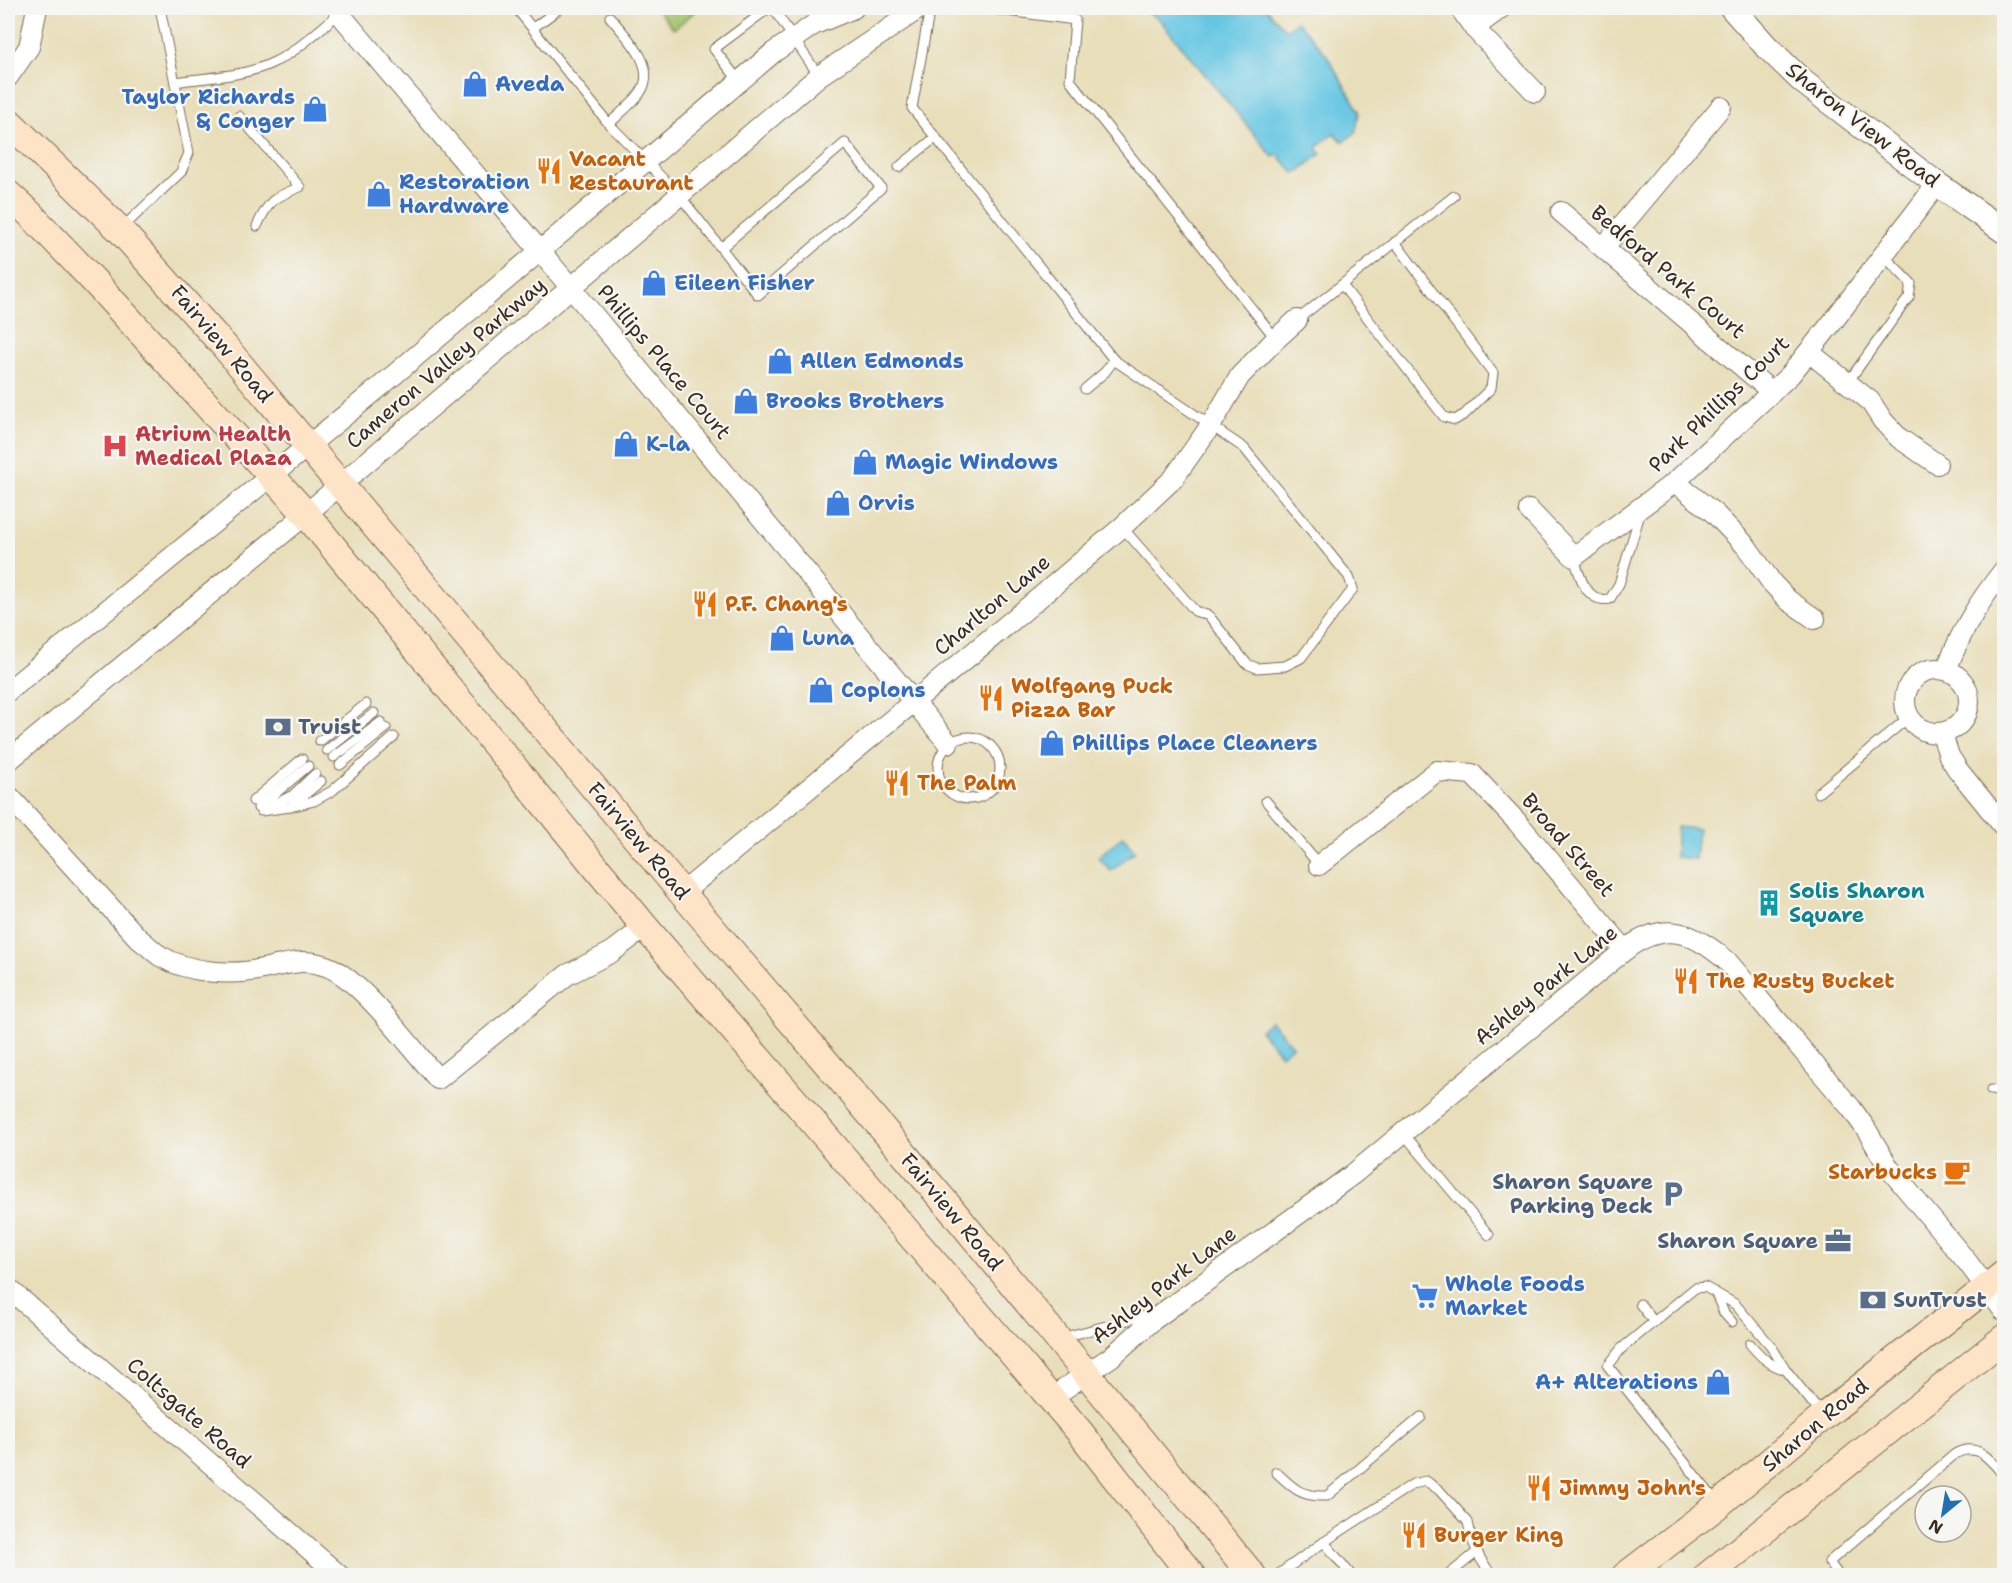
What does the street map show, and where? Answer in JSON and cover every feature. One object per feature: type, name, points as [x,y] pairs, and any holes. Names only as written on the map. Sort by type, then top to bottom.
[{"type":"main road","name":"Fairview Road","points":[[8,121],[120,230],[175,288],[341,483],[682,893],[950,1208],[1253,1575]]},
{"type":"main road","points":[[8,194],[94,281],[306,514],[645,927],[1079,1431],[1192,1575]]},
{"type":"main road","name":"Sharon Road","points":[[1625,1575],[1718,1505],[1823,1417],[1996,1281]]},
{"type":"main road","points":[[1710,1574],[2004,1338]]},
{"type":"street","points":[[8,77],[29,47],[37,8]]},
{"type":"street","name":"Cameron Valley Parkway","points":[[8,691],[541,252],[645,160],[774,52],[815,24],[854,8]]},
{"type":"street","name":"Cameron Valley Parkway","points":[[8,761],[306,514],[819,76],[920,8]]},
{"type":"street","points":[[1460,8],[1474,28],[1535,92]]},
{"type":"street","points":[[1474,28],[1501,8]]},
{"type":"street","name":"Sharon View Road","points":[[1732,8],[1802,81],[1937,184],[2004,231]]},
{"type":"street","name":"Phillips Place Court","points":[[343,10],[948,744]]},
{"type":"street","points":[[1604,246],[1721,107]]},
{"type":"street","name":"Park Phillips Court","points":[[1574,557],[1675,482],[1790,375],[1937,184]]},
{"type":"street","name":"Bedford Park Court","points":[[1561,212],[1604,246],[1772,392]]},
{"type":"street","name":"Charlton Lane","points":[[682,893],[1122,527],[1173,479],[1211,425],[1240,376],[1297,321]]},
{"type":"street","points":[[1809,352],[1870,401],[1883,422],[1899,438],[1937,464]]},
{"type":"street","points":[[1675,482],[1715,514],[1746,546],[1772,583],[1788,600],[1815,619]]},
{"type":"street","points":[[1529,510],[1574,557]]},
{"type":"street","points":[[1946,670],[1960,634],[1984,595],[2004,570]]},
{"type":"street","points":[[1934,669],[1946,670],[1958,676],[1966,686],[1970,698],[1969,710],[1963,722],[1954,730],[1941,734],[1929,733],[1917,727],[1909,717],[1905,705],[1906,693],[1912,681],[1921,673],[1934,669]]},
{"type":"street","points":[[1941,734],[1949,756],[1958,770],[2004,827]]},
{"type":"street","name":"Broad Street","points":[[1318,865],[1437,771],[1472,774],[1518,823],[1625,950]]},
{"type":"street","points":[[8,795],[139,939],[161,956],[189,968],[223,972],[261,970],[297,961],[327,966],[356,985],[438,1079],[567,975],[612,952],[645,927]]},
{"type":"street","name":"Ashley Park Lane","points":[[1051,1398],[1111,1357],[1168,1309],[1352,1175],[1625,950],[1637,941],[1653,934],[1672,932],[1692,936],[1710,946],[1727,961],[1851,1108],[1889,1168],[1996,1281],[2004,1311]]},
{"type":"street","name":"Coltsgate Road","points":[[8,1288],[340,1575]]},
{"type":"lane","points":[[120,230],[182,172],[189,153],[160,8]]},
{"type":"lane","points":[[516,8],[609,123],[680,196],[758,295],[881,188],[845,143],[721,248]]},
{"type":"lane","points":[[533,28],[560,8]]},
{"type":"lane","points":[[739,81],[714,50],[771,8],[819,76]]},
{"type":"lane","points":[[930,8],[912,108],[1114,360],[1244,448],[1349,577],[1353,589],[1301,658],[1285,666],[1257,668],[1247,664],[1209,616],[1196,611],[1122,527]]},
{"type":"lane","points":[[985,8],[1075,20],[1070,80],[1276,339]]},
{"type":"lane","points":[[175,82],[244,71],[271,64],[292,51],[343,10]]},
{"type":"lane","points":[[609,123],[640,92],[647,74],[642,58],[610,16]]},
{"type":"lane","points":[[239,116],[300,187],[267,204],[257,226]]},
{"type":"lane","points":[[899,167],[936,137]]},
{"type":"lane","points":[[1297,321],[1454,196]]},
{"type":"lane","points":[[1342,285],[1444,417],[1455,420],[1465,414],[1491,388],[1493,373],[1395,243]]},
{"type":"lane","points":[[1848,382],[1909,297],[1911,283],[1883,255]]},
{"type":"lane","points":[[1085,389],[1105,372],[1114,360]]},
{"type":"lane","points":[[1574,557],[1583,586],[1595,597],[1603,600],[1610,598],[1619,584],[1642,508]]},
{"type":"lane","points":[[320,741],[366,704]]},
{"type":"lane","points":[[374,713],[334,757],[384,725]]},
{"type":"lane","points":[[1818,793],[1909,717]]},
{"type":"lane","points":[[257,807],[290,807],[314,801],[332,791],[394,737]]},
{"type":"lane","points":[[970,737],[982,740],[992,747],[998,757],[1000,769],[998,781],[990,791],[980,797],[968,799],[956,796],[946,789],[940,779],[939,765],[940,755],[948,744],[958,738],[970,737]]},
{"type":"lane","points":[[257,807],[305,763]]},
{"type":"lane","points":[[257,807],[293,795],[318,778],[290,807]]},
{"type":"lane","points":[[1266,801],[1318,865]]},
{"type":"lane","points":[[1991,1090],[2004,1092]]},
{"type":"lane","points":[[1403,1133],[1489,1235]]},
{"type":"lane","points":[[1718,1505],[1608,1366],[1621,1349],[1695,1288],[1705,1287],[1735,1304],[1771,1346],[1786,1370],[1823,1417]]},
{"type":"lane","points":[[1716,1294],[1724,1313],[1732,1322]]},
{"type":"lane","points":[[1640,1304],[1654,1322]]},
{"type":"lane","points":[[1057,1339],[1168,1309]]},
{"type":"lane","points":[[1750,1344],[1772,1366],[1786,1370]]},
{"type":"lane","points":[[1276,1472],[1293,1488],[1309,1497],[1327,1496],[1421,1417]]},
{"type":"lane","points":[[1839,1575],[1829,1562],[1955,1454],[1966,1449],[1979,1452],[1989,1458],[2004,1476]]},
{"type":"lane","points":[[1276,1575],[1413,1484],[1426,1481],[1439,1490],[1468,1522],[1477,1552],[1492,1575]]},
{"type":"lane","points":[[1324,1542],[1352,1575]]},
{"type":"lane","points":[[1447,1575],[1477,1552]]},
{"type":"green space","points":[[656,8],[699,8],[674,29]]},
{"type":"water","points":[[1132,8],[1266,8],[1286,30],[1297,21],[1326,54],[1359,111],[1356,132],[1343,142],[1334,133],[1317,147],[1321,154],[1295,174],[1278,155],[1273,157],[1160,20],[1148,12],[1131,10]]},
{"type":"water","points":[[1677,827],[1698,829],[1695,859],[1675,857]]},
{"type":"water","points":[[1123,836],[1135,851],[1111,871],[1098,857]]},
{"type":"water","points":[[1271,1021],[1292,1046],[1281,1055],[1260,1030]]},
{"type":"place","name":"Aveda","points":[[475,84]]},
{"type":"place","name":"Taylor Richards & Conger","points":[[315,109]]},
{"type":"place","name":"Vacant Restaurant","points":[[549,171]]},
{"type":"place","name":"Restoration Hardware","points":[[379,194]]},
{"type":"place","name":"Eileen Fisher","points":[[654,283]]},
{"type":"place","name":"Allen Edmonds","points":[[780,361]]},
{"type":"place","name":"Brooks Brothers","points":[[746,401]]},
{"type":"place","name":"K-la","points":[[626,444]]},
{"type":"place","name":"Atrium Health Medical Plaza","points":[[115,446]]},
{"type":"place","name":"Magic Windows","points":[[865,462]]},
{"type":"place","name":"Orvis","points":[[838,503]]},
{"type":"place","name":"P.F. Chang's","points":[[705,604]]},
{"type":"place","name":"Luna","points":[[782,638]]},
{"type":"place","name":"Coplons","points":[[821,690]]},
{"type":"place","name":"Wolfgang Puck Pizza Bar","points":[[991,698]]},
{"type":"place","name":"Truist","points":[[278,727]]},
{"type":"place","name":"Phillips Place Cleaners","points":[[1052,743]]},
{"type":"place","name":"The Palm","points":[[897,783]]},
{"type":"place","name":"Solis Sharon Square","points":[[1769,903]]},
{"type":"place","name":"The Rusty Bucket","points":[[1686,981]]},
{"type":"place","name":"Starbucks","points":[[1957,1172]]},
{"type":"place","name":"Sharon Square Parking Deck","points":[[1673,1194]]},
{"type":"place","name":"Sharon Square","points":[[1838,1241]]},
{"type":"place","name":"Whole Foods Market","points":[[1425,1296]]},
{"type":"place","name":"SunTrust","points":[[1873,1300]]},
{"type":"place","name":"A+ Alterations","points":[[1718,1382]]},
{"type":"place","name":"Jimmy John's","points":[[1539,1488]]},
{"type":"place","name":"Burger King","points":[[1414,1535]]}]
